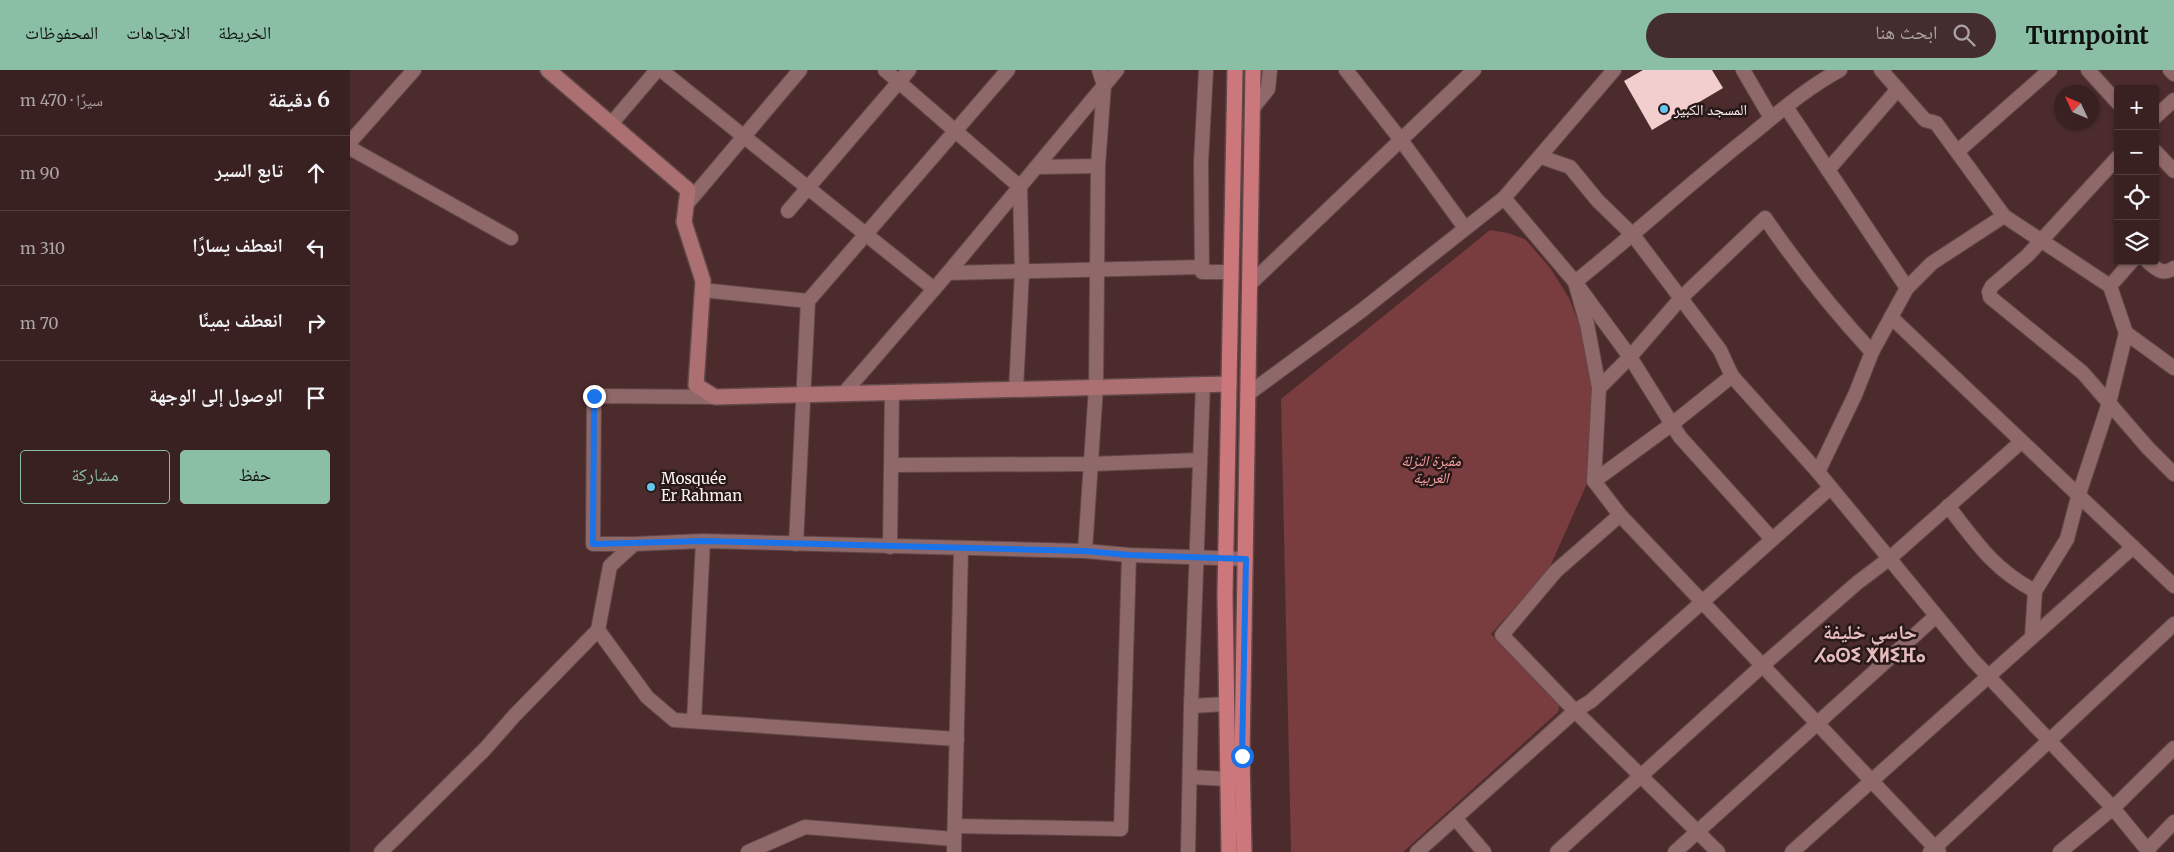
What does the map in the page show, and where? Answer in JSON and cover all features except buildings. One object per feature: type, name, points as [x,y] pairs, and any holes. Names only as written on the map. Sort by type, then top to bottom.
[{"type":"main road","points":[[1229,852],[1225,559],[1235,70]]},
{"type":"main road","points":[[1244,852],[1242,756],[1254,70]]},
{"type":"street","points":[[350,142],[414,70]]},
{"type":"street","points":[[548,70],[688,190],[684,222],[702,281],[696,385],[714,397]]},
{"type":"street","points":[[611,124],[659,70],[934,289]]},
{"type":"street","points":[[686,205],[800,70]]},
{"type":"street","points":[[885,70],[957,130],[1020,187],[1022,272],[1016,389]]},
{"type":"street","points":[[788,211],[910,70]]},
{"type":"street","points":[[796,544],[808,301],[1008,70]]},
{"type":"street","points":[[1085,551],[1096,387],[1099,271],[1098,166],[1104,84],[1099,70]]},
{"type":"street","points":[[844,393],[948,273],[1117,70]]},
{"type":"street","points":[[1206,70],[1201,163],[1202,272],[1231,272]]},
{"type":"street","points":[[1253,108],[1268,89],[1270,70]]},
{"type":"street","points":[[1346,70],[1466,228]]},
{"type":"street","points":[[1250,284],[1474,70]]},
{"type":"street","points":[[1248,394],[1361,311],[1504,198],[1541,158],[1614,70]]},
{"type":"street","points":[[1743,70],[1772,118]]},
{"type":"street","points":[[1575,282],[1729,152],[1786,107],[1840,70]]},
{"type":"street","points":[[1881,70],[1925,120],[1936,122],[2004,216],[2110,286],[2126,332],[2109,403],[2078,497],[2067,539],[2035,591],[2032,636]]},
{"type":"street","points":[[1958,151],[2050,70]]},
{"type":"street","points":[[2088,70],[2114,99]]},
{"type":"street","points":[[2170,70],[2174,74]]},
{"type":"street","points":[[1828,170],[1898,89]]},
{"type":"street","points":[[2159,113],[2174,100]]},
{"type":"street","points":[[1786,107],[1907,288]]},
{"type":"street","points":[[350,148],[511,238]]},
{"type":"street","points":[[2159,154],[2174,171]]},
{"type":"street","points":[[1541,158],[1570,167],[1598,201],[1633,235],[1720,350],[1732,376],[1818,472],[1936,616],[1988,676],[2113,808],[2148,851],[2174,822]]},
{"type":"street","points":[[2114,161],[2027,256],[1992,286],[1989,292],[1990,297],[2083,374],[2148,448],[2174,474]]},
{"type":"street","points":[[1037,166],[1098,166]]},
{"type":"street","points":[[1504,198],[1575,282],[1630,357],[1680,437],[1772,539]]},
{"type":"street","points":[[1818,472],[1855,395],[1872,352],[1907,288],[1932,264],[2004,216]]},
{"type":"street","points":[[1599,388],[1630,357],[1681,298],[1765,218],[1808,279],[1872,352]]},
{"type":"street","points":[[2110,286],[2128,265]]},
{"type":"street","points":[[2152,265],[2161,272],[2168,272],[2174,268]]},
{"type":"street","points":[[948,273],[1099,271],[1202,267]]},
{"type":"street","points":[[1575,282],[1587,324],[1599,388],[1594,481],[1620,515],[1872,780],[1935,851],[2048,740],[2174,624]]},
{"type":"street","points":[[702,290],[808,301]]},
{"type":"street","points":[[1891,318],[2174,586]]},
{"type":"street","points":[[2126,332],[2174,368]]},
{"type":"street","points":[[1594,481],[1672,424],[1732,376]]},
{"type":"street","points":[[1188,852],[1190,706],[1204,384]]},
{"type":"street","points":[[1229,384],[714,397],[594,396],[593,544],[703,541],[1085,551],[1129,555],[1246,559]]},
{"type":"street","points":[[890,547],[892,392]]},
{"type":"street","points":[[1557,852],[1640,775],[1763,666],[1857,583],[1890,558],[2021,442]]},
{"type":"street","points":[[892,465],[1091,464],[1200,460]]},
{"type":"street","points":[[1417,852],[1575,711],[1591,701],[1830,488]]},
{"type":"street","points":[[1948,506],[1991,561],[2014,581],[2035,591]]},
{"type":"street","points":[[1620,515],[1556,570],[1502,635],[1575,711],[1718,852]]},
{"type":"street","points":[[694,721],[703,541]]},
{"type":"street","points":[[381,852],[485,749],[514,716],[598,630],[610,566],[634,544]]},
{"type":"street","points":[[1792,852],[2133,547]]},
{"type":"street","points":[[954,839],[961,549]]},
{"type":"street","points":[[748,852],[805,827],[954,839],[1121,830],[1129,555]]},
{"type":"street","points":[[1674,852],[1816,722],[1936,616]]},
{"type":"street","points":[[598,630],[647,697],[674,720],[957,739]]},
{"type":"street","points":[[1190,706],[1226,704]]},
{"type":"street","points":[[2060,852],[2113,808],[2174,748]]},
{"type":"street","points":[[1190,777],[1228,779]]},
{"type":"street","points":[[1455,818],[1484,852]]},
{"type":"green space","name":"مقبرة النزلة الغربية","points":[[1490,230],[1508,233],[1525,239],[1551,269],[1569,298],[1583,333],[1592,383],[1594,468],[1548,571],[1491,634],[1560,704],[1558,712],[1403,852],[1291,852],[1281,399]]},
{"type":"place","name":"المسجد الكبير","points":[[1664,109]]},
{"type":"place","name":"Mosquée Er Rahman","points":[[651,487]]},
{"type":"district","name":"حاسي خليفة ⵃⴰⵙⵉ ⵅⵍⵉⴼⴰ","points":[[1870,642]]},
{"type":"route","points":[[594,396],[593,544],[703,541],[1085,551],[1129,555],[1246,559],[1242,756]]}]
